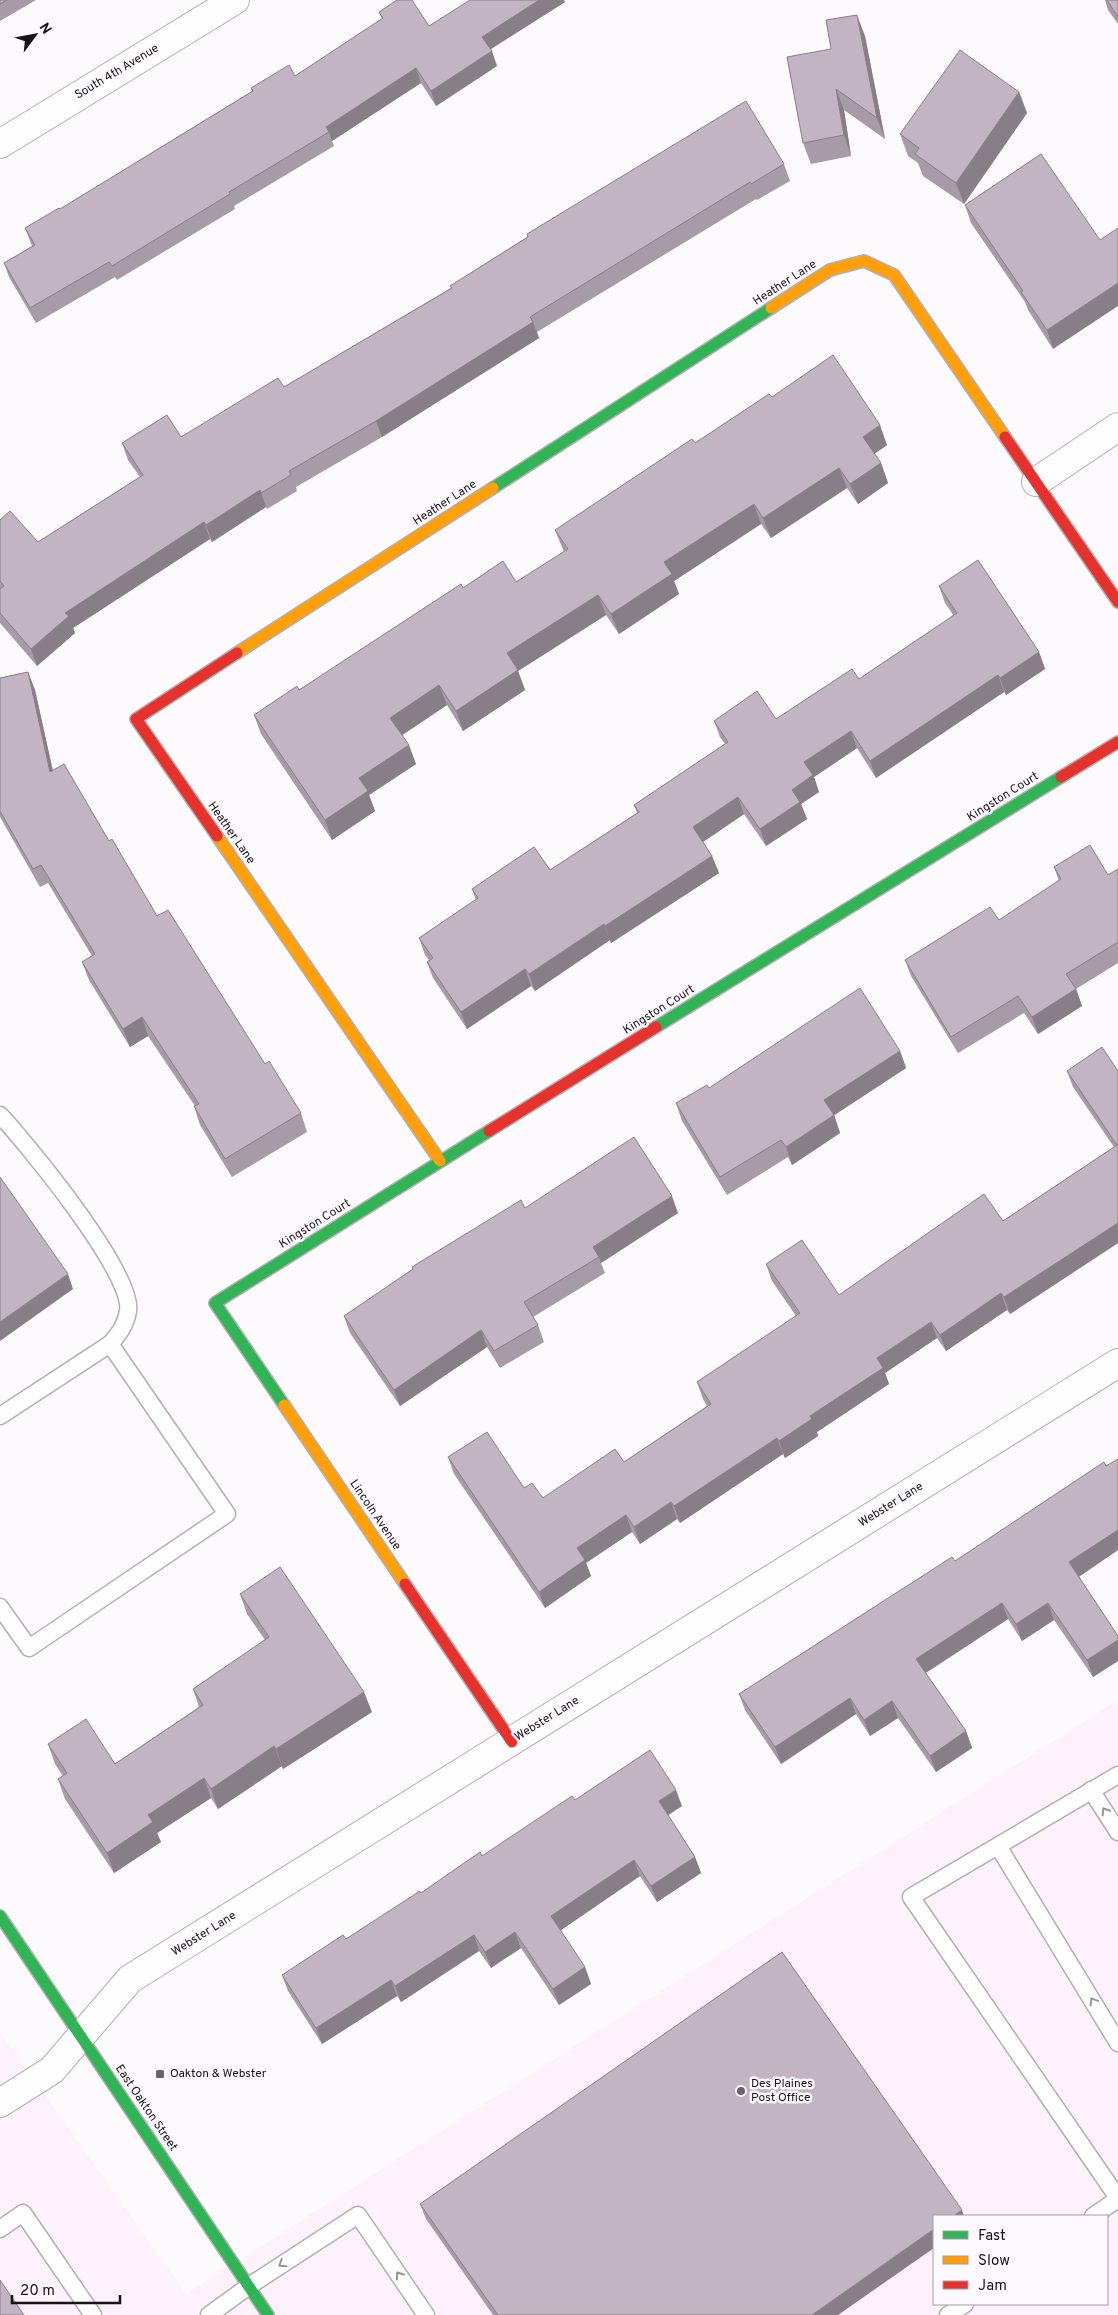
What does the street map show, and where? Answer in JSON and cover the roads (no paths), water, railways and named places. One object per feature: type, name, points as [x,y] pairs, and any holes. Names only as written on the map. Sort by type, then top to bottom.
[{"type":"street","name":"South 4th Avenue","points":[[0,144],[235,0]]},
{"type":"street","name":"Heather Lane","points":[[440,1161],[136,720],[830,270],[864,261],[894,275],[1118,602]]},
{"type":"street","points":[[1036,482],[1118,428]]},
{"type":"street","name":"Kingston Court","points":[[215,1303],[440,1161],[1118,742]]},
{"type":"street","name":"Lincoln Avenue","points":[[215,1303],[512,1742]]},
{"type":"street","name":"Webster Lane","points":[[0,2103],[52,2070],[130,1980],[1118,1363]]},
{"type":"street","name":"East Oakton Street","points":[[0,1916],[268,2315]]},
{"type":"lane","points":[[0,1115],[88,1226],[122,1282],[126,1291],[128,1311],[121,1332],[110,1344],[0,1416]]},
{"type":"lane","points":[[0,1607],[29,1648],[227,1514],[110,1344]]},
{"type":"lane","points":[[1094,2215],[1116,2191],[911,1897],[1118,1775]]},
{"type":"lane","points":[[1092,1790],[1118,1832]]},
{"type":"lane","points":[[998,1846],[1118,2043]]},
{"type":"lane","points":[[0,2229],[24,2214],[93,2315]]},
{"type":"lane","points":[[209,2315],[249,2286],[358,2216],[426,2315]]},
{"type":"lane","points":[[948,2315],[963,2305]]},
{"type":"place","name":"Oakton & Webster","points":[[160,2074]]},
{"type":"place","name":"Des Plaines Post Office","points":[[741,2091]]}]
